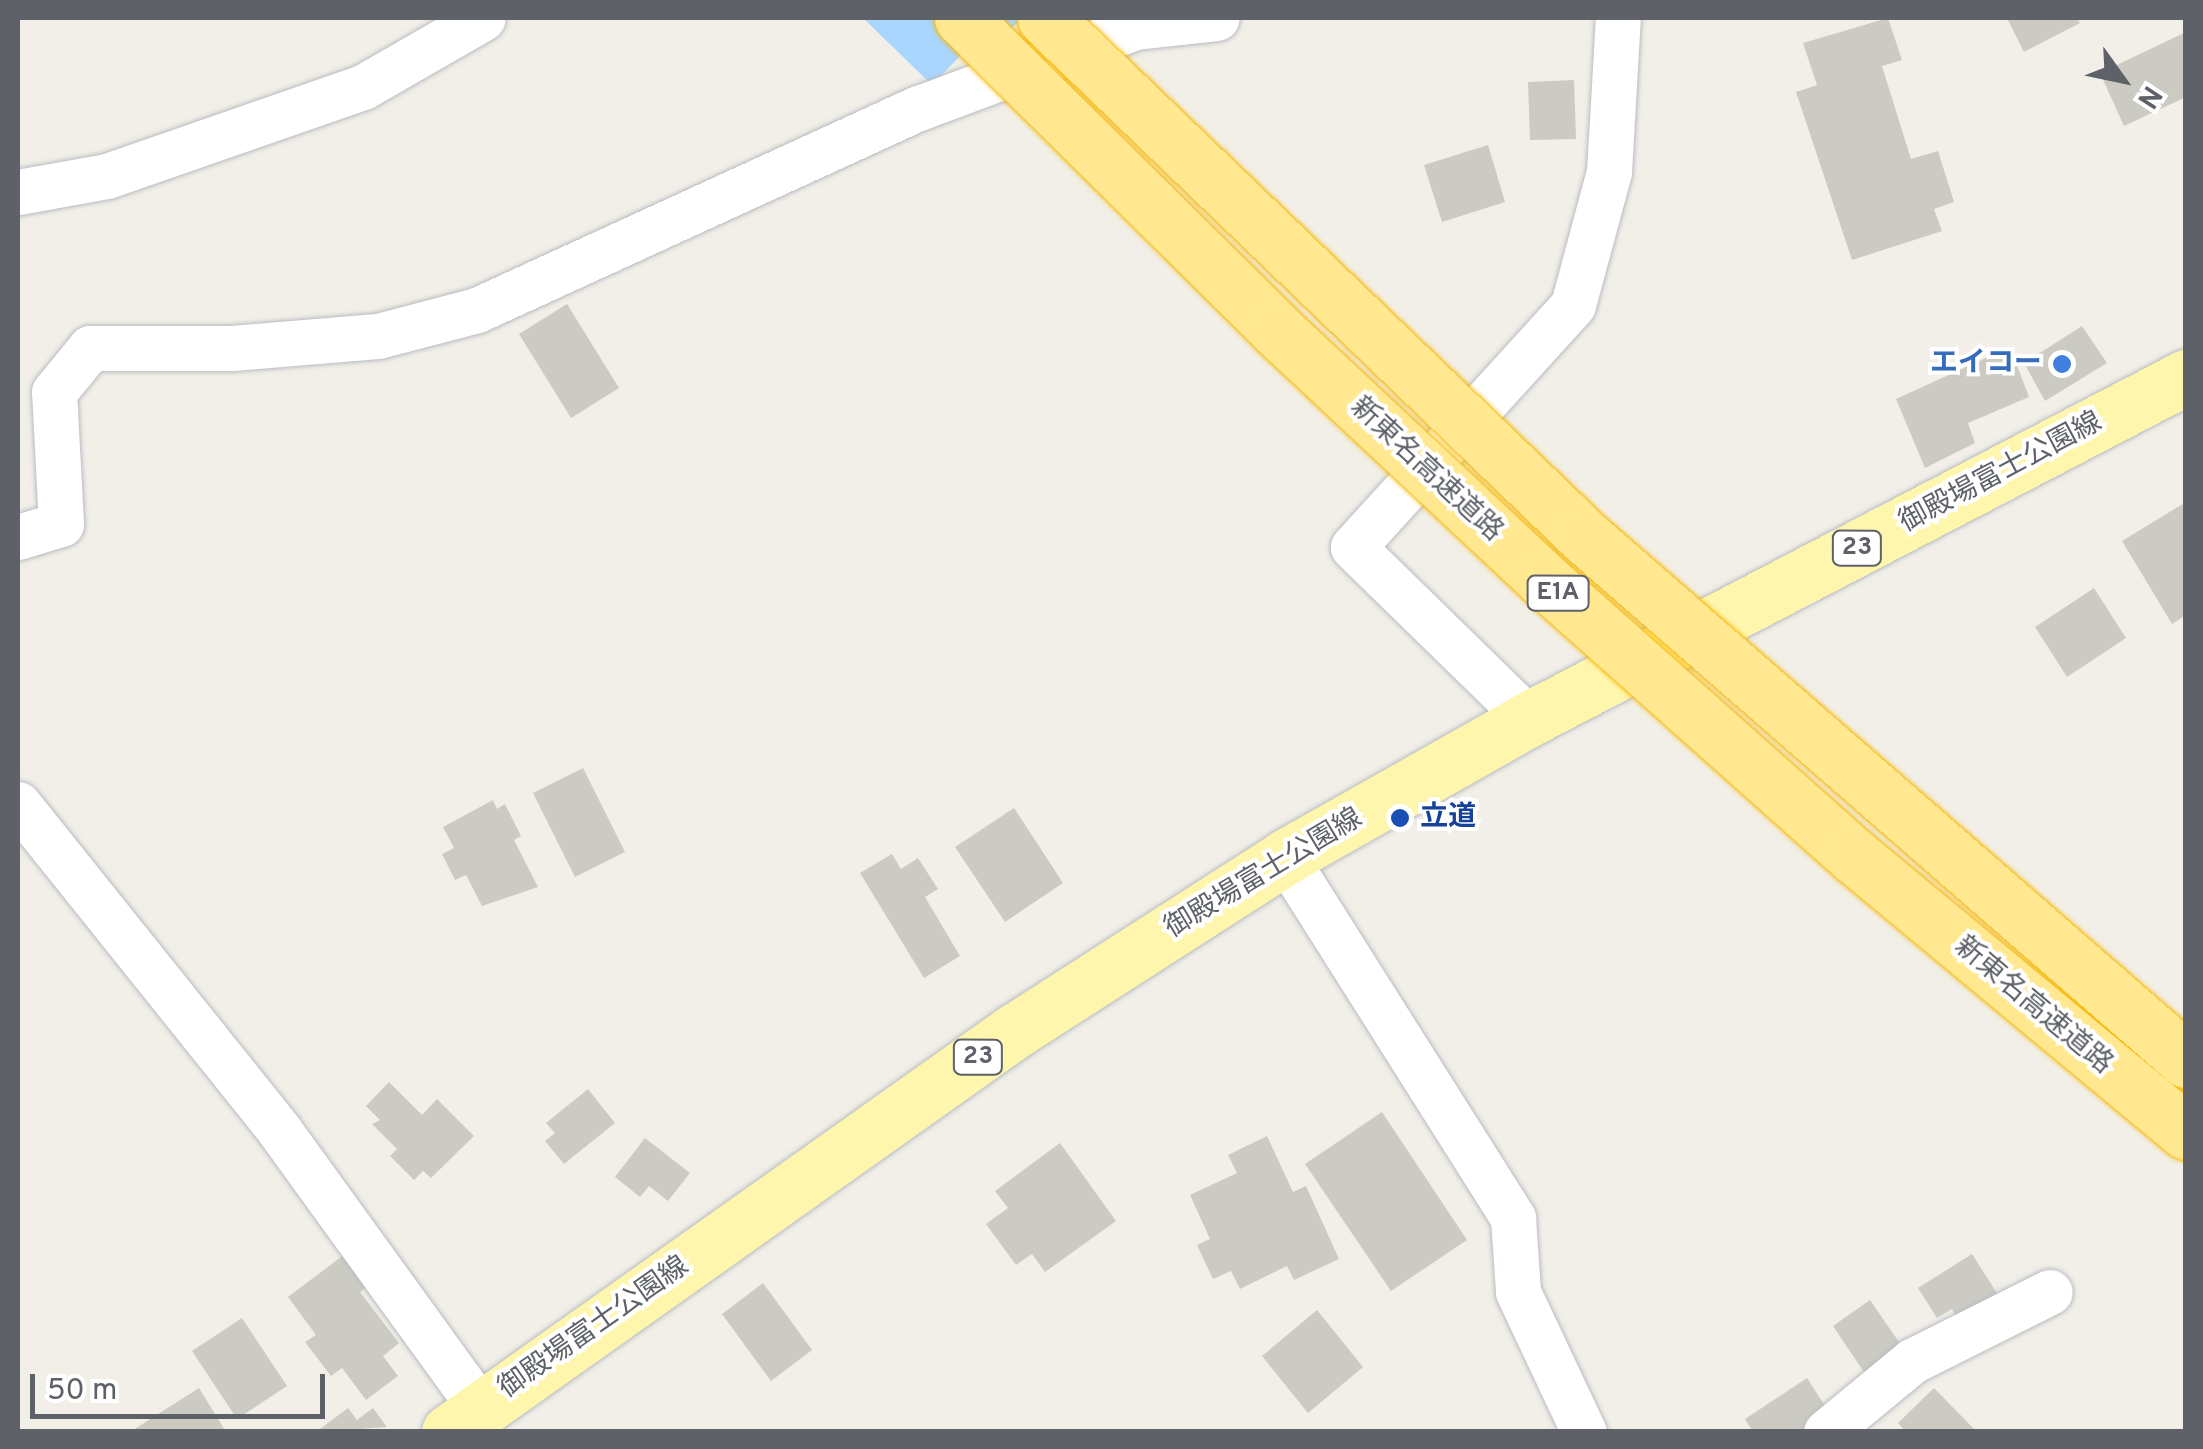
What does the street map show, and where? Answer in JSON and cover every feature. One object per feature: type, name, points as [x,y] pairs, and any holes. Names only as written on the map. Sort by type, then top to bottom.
[{"type":"highway","name":"新東名高速道路","points":[[962,18],[1277,330],[1542,579],[1854,856],[2186,1132]]},
{"type":"highway","name":"新東名高速道路","points":[[1046,18],[1585,537],[2186,1060]]},
{"type":"main road","name":"御殿場富士公園線","points":[[465,1420],[1016,1030],[1285,857],[1529,718],[2186,377]]},
{"type":"street","points":[[18,192],[107,176],[363,87],[482,18]]},
{"type":"street","points":[[18,536],[61,524],[54,392],[90,348],[232,348],[378,336],[477,310],[919,108],[1136,27],[1217,18]]},
{"type":"street","points":[[1529,718],[1353,547],[1573,305],[1609,172],[1618,18]]},
{"type":"street","points":[[18,804],[279,1130],[465,1420]]},
{"type":"street","points":[[1285,857],[1513,1218],[1518,1292],[1578,1429]]},
{"type":"street","points":[[1826,1432],[1912,1361],[2050,1292]]},
{"type":"water","points":[[863,18],[1022,18],[975,65],[961,55],[932,85]]},
{"type":"building","points":[[1888,18],[1902,60],[1882,66],[1911,159],[1938,151],[1954,202],[1934,209],[1942,231],[1852,260],[1796,92],[1817,85],[1803,43]]},
{"type":"building","points":[[2007,18],[2077,18],[2080,23],[2024,52]]},
{"type":"building","points":[[2186,32],[2186,97],[2124,126],[2100,73]]},
{"type":"building","points":[[1574,80],[1576,139],[1530,140],[1528,82]]},
{"type":"building","points":[[1488,145],[1505,202],[1442,222],[1424,165]]},
{"type":"building","points":[[567,304],[619,388],[571,418],[519,334]]},
{"type":"building","points":[[2082,326],[2107,363],[2045,401],[2024,363]]},
{"type":"building","points":[[2010,347],[2029,397],[1968,423],[1975,443],[1925,468],[1896,399]]},
{"type":"building","points":[[2186,502],[2186,615],[2172,624],[2122,541]]},
{"type":"building","points":[[2094,588],[2126,638],[2067,677],[2035,627]]},
{"type":"building","points":[[583,768],[625,852],[575,877],[533,793]]},
{"type":"building","points":[[493,800],[497,809],[505,804],[521,836],[514,840],[538,887],[482,906],[466,875],[455,880],[442,854],[454,848],[443,827]]},
{"type":"building","points":[[1014,808],[1063,883],[1005,922],[955,847]]},
{"type":"building","points":[[892,854],[901,869],[918,858],[938,889],[925,897],[960,956],[924,978],[860,873]]},
{"type":"building","points":[[389,1082],[422,1115],[437,1099],[474,1136],[431,1178],[423,1171],[414,1180],[390,1156],[397,1149],[372,1124],[380,1120],[366,1106]]},
{"type":"building","points":[[588,1089],[615,1123],[564,1164],[545,1141],[555,1133],[546,1123]]},
{"type":"building","points":[[1382,1112],[1467,1240],[1391,1291],[1305,1164]]},
{"type":"building","points":[[1267,1136],[1293,1192],[1306,1186],[1339,1259],[1294,1280],[1287,1266],[1240,1289],[1231,1271],[1213,1279],[1197,1245],[1210,1239],[1190,1195],[1237,1173],[1228,1155]]},
{"type":"building","points":[[645,1138],[690,1173],[668,1201],[649,1186],[640,1197],[615,1177]]},
{"type":"building","points":[[1060,1143],[1116,1221],[1045,1272],[1032,1254],[1016,1265],[986,1224],[1008,1208],[995,1191]]},
{"type":"building","points":[[345,1254],[368,1286],[360,1292],[399,1343],[383,1356],[398,1376],[366,1400],[342,1368],[331,1376],[305,1342],[316,1335],[288,1297]]},
{"type":"building","points":[[1972,1254],[2002,1301],[1963,1326],[1952,1309],[1937,1318],[1918,1288]]},
{"type":"building","points":[[763,1283],[812,1350],[771,1381],[722,1314]]},
{"type":"building","points":[[1870,1300],[1912,1361],[1874,1387],[1833,1326]]},
{"type":"building","points":[[1317,1310],[1363,1367],[1308,1413],[1262,1356]]},
{"type":"building","points":[[242,1318],[287,1386],[237,1419],[192,1351]]},
{"type":"building","points":[[1807,1378],[1829,1412],[1799,1432],[1753,1432],[1745,1419]]},
{"type":"building","points":[[199,1388],[226,1432],[130,1432]]},
{"type":"building","points":[[1934,1388],[1977,1432],[1906,1432],[1898,1423]]},
{"type":"building","points":[[348,1408],[357,1420],[373,1408],[387,1427],[316,1432]]},
{"type":"place","name":"エイコー","points":[[2062,364]]},
{"type":"place","name":"立道","points":[[1400,818]]}]
